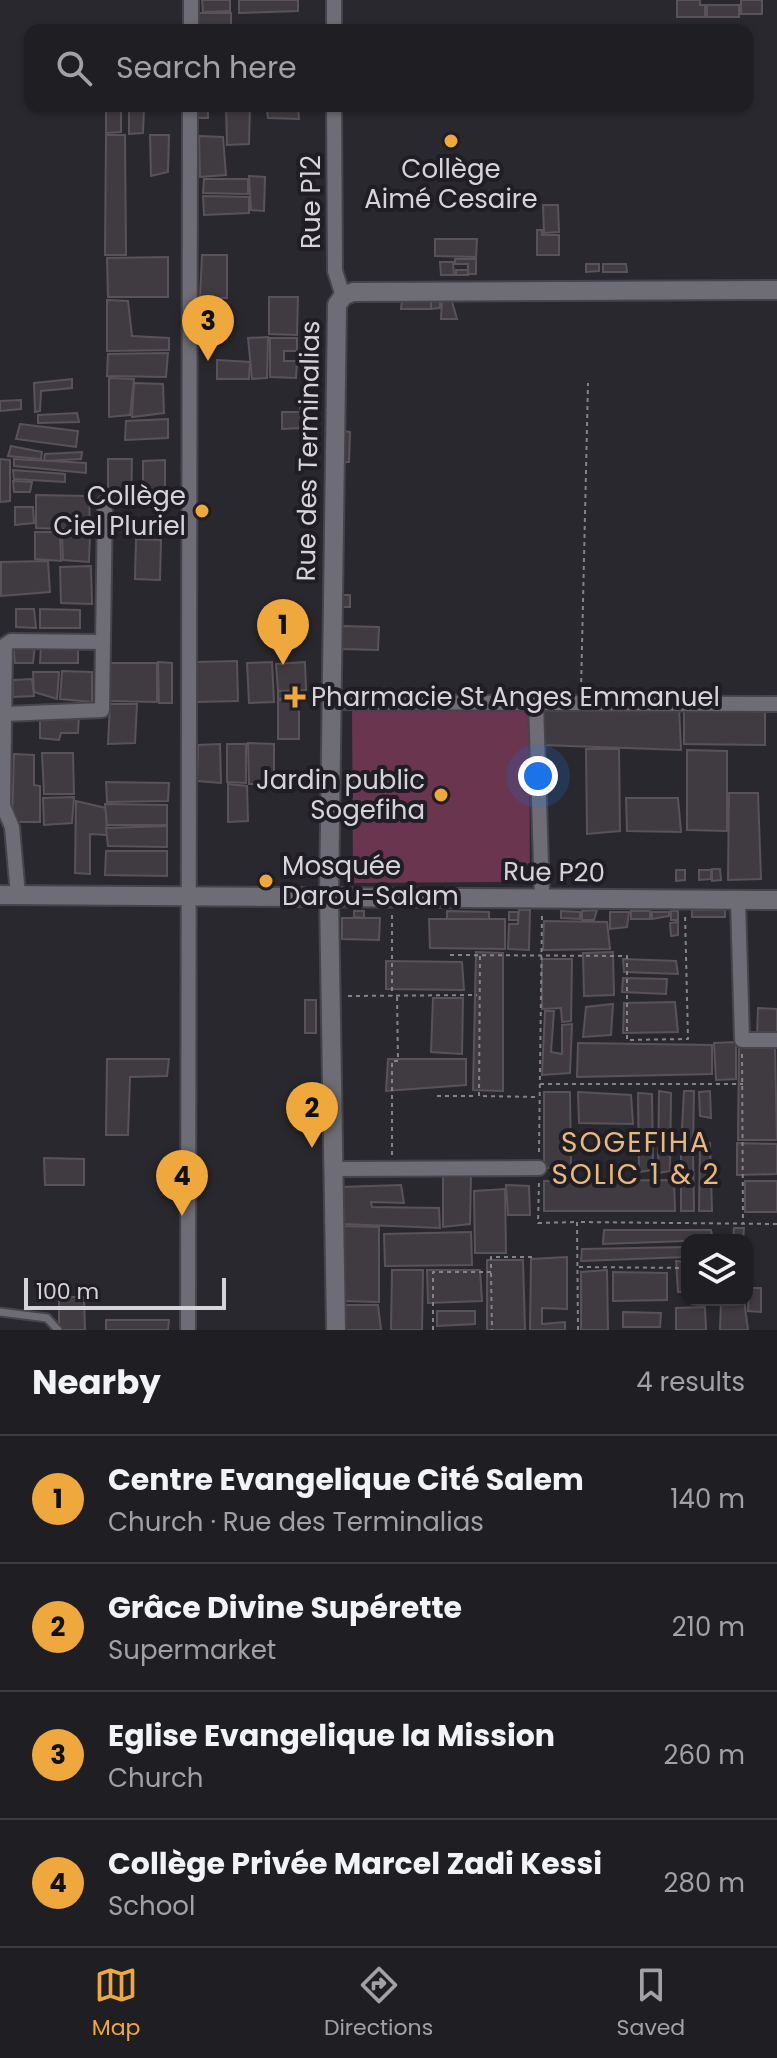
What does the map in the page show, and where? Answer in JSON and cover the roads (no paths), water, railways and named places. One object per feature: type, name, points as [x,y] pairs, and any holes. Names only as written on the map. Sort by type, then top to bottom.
[{"type":"street","points":[[191,0],[191,24]]},
{"type":"street","points":[[334,0],[334,24]]},
{"type":"street","points":[[188,1330],[190,112]]},
{"type":"street","name":"Rue P12","points":[[334,112],[335,271],[343,296]]},
{"type":"street","points":[[343,296],[353,292],[777,290]]},
{"type":"street","name":"Rue des Terminalias","points":[[336,1330],[336,1169],[329,897],[330,702],[336,314],[343,296]]},
{"type":"street","points":[[5,714],[102,710],[105,502]]},
{"type":"street","points":[[9,895],[12,827],[3,806],[4,648],[11,641],[103,642]]},
{"type":"street","points":[[330,702],[777,704]]},
{"type":"street","points":[[536,703],[542,897]]},
{"type":"street","name":"Rue P20","points":[[9,895],[777,900]]},
{"type":"street","points":[[738,901],[742,1040],[777,1040]]},
{"type":"street","points":[[336,1169],[539,1168]]},
{"type":"lane","points":[[0,1312],[47,1318],[58,1330]]},
{"type":"place","name":"Collège Aimé Cesaire","points":[[451,141]]},
{"type":"place","name":"Eglise Evangelique la Mission","points":[[208,361]]},
{"type":"place","name":"Collège Ciel Pluriel","points":[[202,511]]},
{"type":"place","name":"Centre Evangelique Cité Salem","points":[[283,665]]},
{"type":"place","name":"Pharmacie St Anges Emmanuel","points":[[295,697]]},
{"type":"place","name":"Jardin public Sogefiha","points":[[441,795]]},
{"type":"place","name":"Mosquée Darou-Salam","points":[[266,881]]},
{"type":"place","name":"Grâce Divine Supérette","points":[[312,1148]]},
{"type":"place","name":"Collège Privée Marcel Zadi Kessi","points":[[182,1216]]},
{"type":"district","name":"SOGEFIHA SOLIC 1 & 2","points":[[636,1158]]}]
